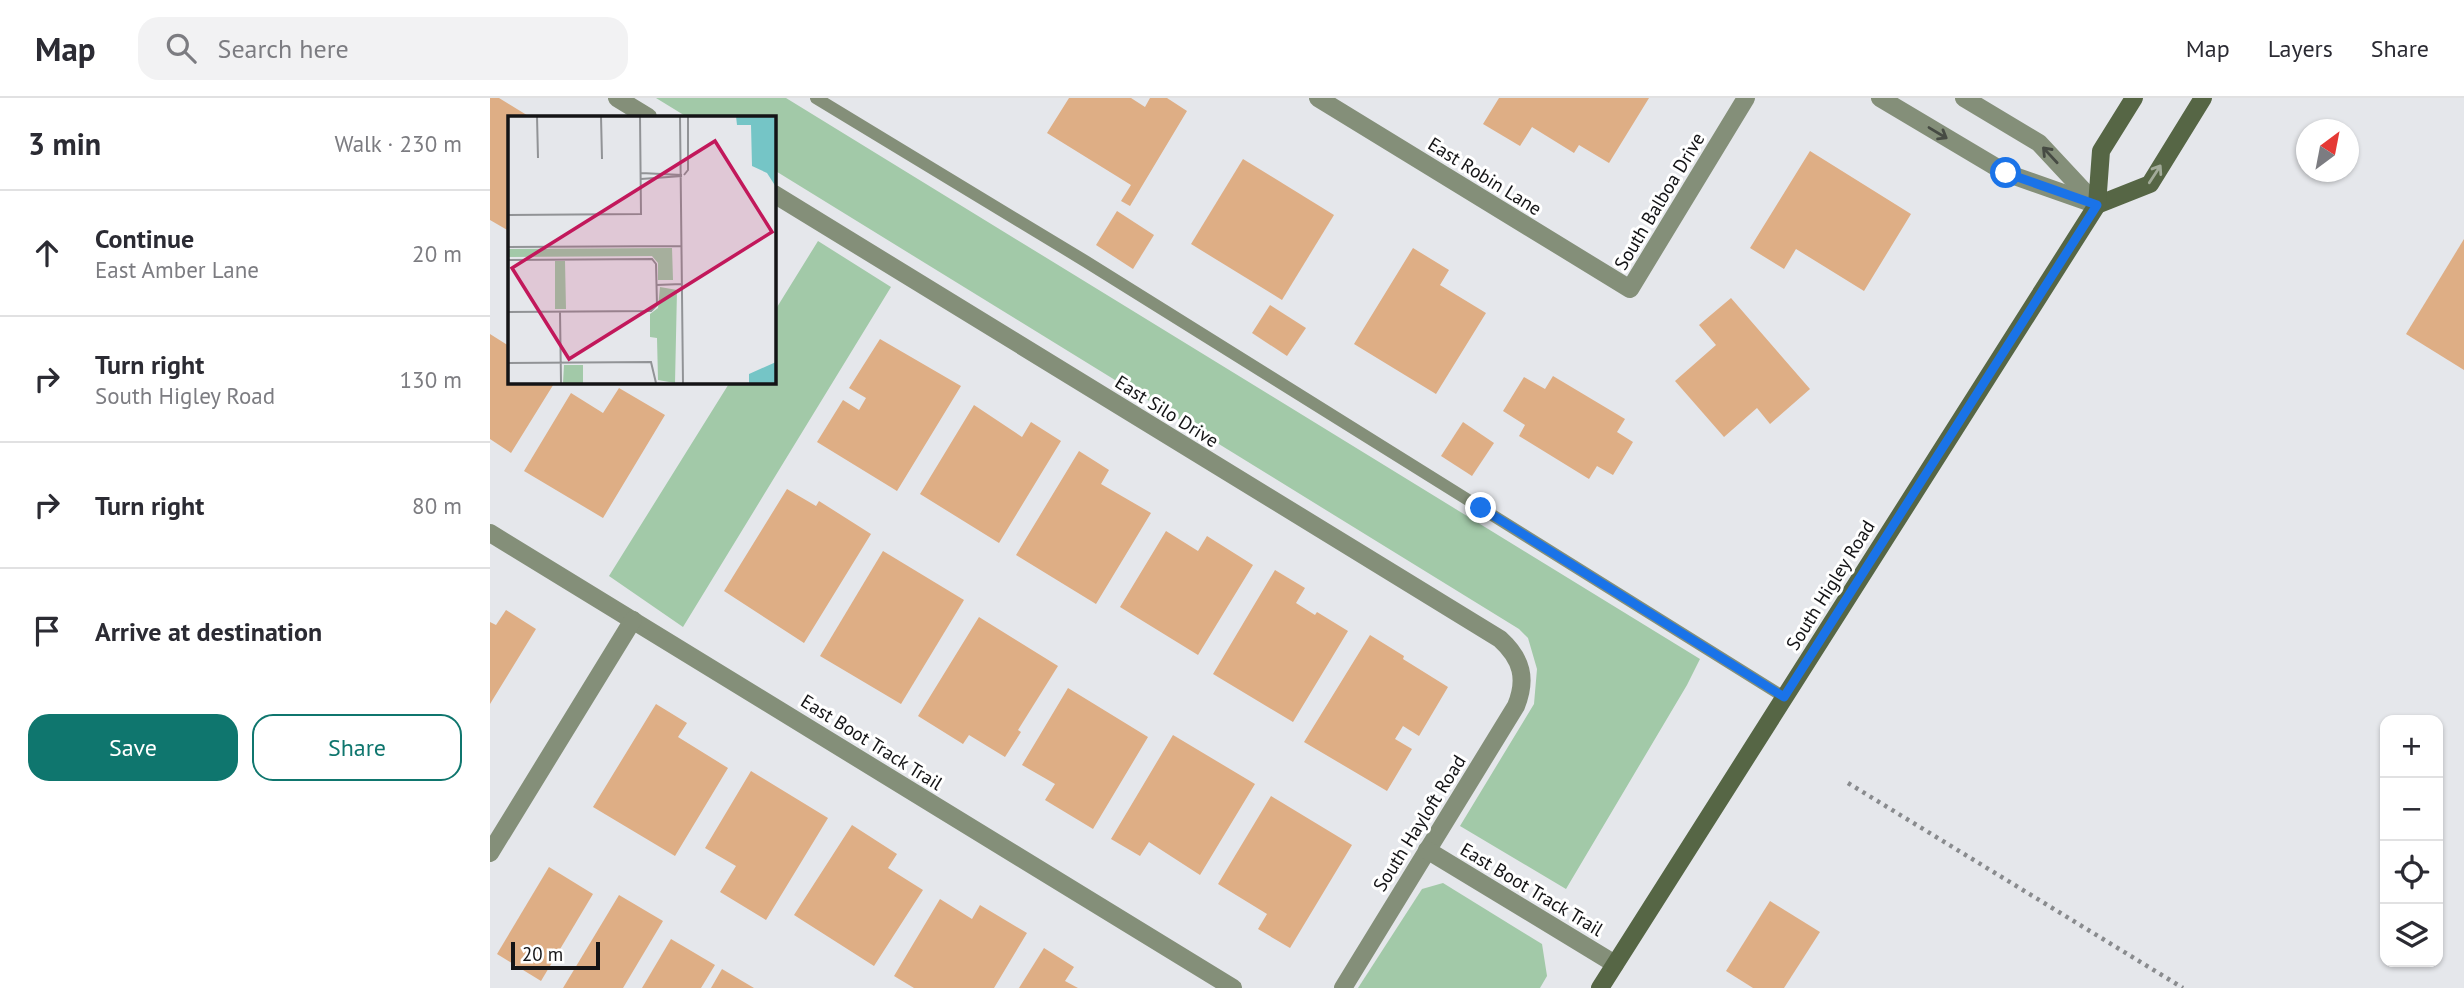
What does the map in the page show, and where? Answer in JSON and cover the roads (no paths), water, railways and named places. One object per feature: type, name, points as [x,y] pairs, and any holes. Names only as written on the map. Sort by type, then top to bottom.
[{"type":"main road","name":"South Higley Road","points":[[1600,988],[2097,205],[2101,150],[2134,98]]},
{"type":"main road","points":[[2097,205],[2150,184],[2203,98]]},
{"type":"street","points":[[617,98],[646,116]]},
{"type":"street","name":"East Robin Lane","points":[[1318,98],[1630,289]]},
{"type":"street","name":"South Balboa Drive","points":[[1630,289],[1746,98]]},
{"type":"street","points":[[1880,98],[2006,173],[2097,205]]},
{"type":"street","points":[[1964,98],[2039,143],[2097,205]]},
{"type":"street","name":"East Silo Drive","points":[[775,195],[1500,639],[1511,649],[1519,662],[1523,677]]},
{"type":"street","name":"East Boot Track Trail","points":[[490,533],[1233,988]]},
{"type":"street","points":[[490,853],[633,620]]},
{"type":"street","name":"South Hayloft Road","points":[[1343,988],[1516,706],[1522,692],[1523,677]]},
{"type":"street","name":"East Boot Track Trail","points":[[1427,850],[1615,964]]},
{"type":"lane","points":[[816,98],[1085,261],[1784,697]]}]
